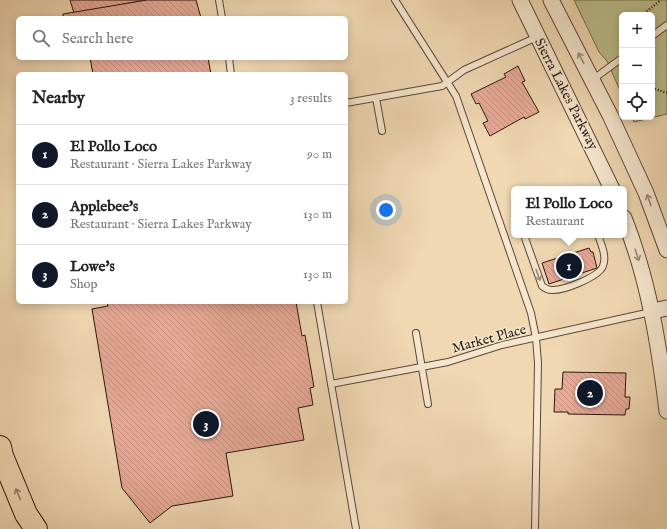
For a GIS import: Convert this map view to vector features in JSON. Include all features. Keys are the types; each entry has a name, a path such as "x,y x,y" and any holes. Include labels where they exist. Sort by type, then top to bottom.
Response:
{"highway":[{"path":"0,447 2,456 26,514 36,529"}],"street":[{"name":"Sierra Lakes Parkway","path":"520,0 611,186"},
{"name":"Sierra Lakes Parkway","path":"552,0 646,193 667,250"},
{"path":"627,227 643,273 652,311 658,342 667,411"},
{"path":"652,311 667,308"}],"lane":[{"path":"219,0 222,16"},
{"path":"395,0 449,82 459,104 527,299 536,338 538,375 535,529"},
{"path":"655,34 667,25"},
{"path":"348,103 436,88 449,82 464,70 537,37"},
{"path":"228,60 231,72"},
{"path":"592,80 619,60"},
{"path":"376,98 382,131"},
{"path":"525,238 542,286 546,289 556,290 592,278 600,272 603,267 605,257 599,238"},
{"path":"317,304 356,529"},
{"name":"Market Place","path":"331,384 448,362 502,345 652,311"},
{"path":"416,333 428,404"}],"path":[{"path":"646,12 661,0"},
{"path":"655,89 667,93"}],"green space":[{"path":"574,0 667,0 667,114 655,117 655,12 619,12 619,88 607,61 599,52"}],"building":[{"path":"70,0 147,0 74,13"},
{"path":"147,0 196,0 200,16 63,16 63,14"},
{"path":"90,60 208,60 211,72 93,72"},
{"path":"518,66 525,81 522,82 539,112 525,119 524,117 490,136 483,123 488,121 479,103 476,104 471,94 506,77 504,74"},
{"path":"589,248 591,252 593,252 597,268 549,284 542,263"},
{"path":"108,304 296,304 302,336 305,335 314,387 310,388 313,405 298,408 304,440 226,453 233,496 172,506 150,523 122,488 92,309 108,306"},
{"path":"563,372 626,373 625,397 630,397 629,409 626,409 625,415 568,414 568,412 554,412 555,389 562,389"}],"place":[{"name":"El Pollo Loco","path":"569,266"},
{"name":"Applebee's","path":"590,393"},
{"name":"Lowe's","path":"206,424"}]}
